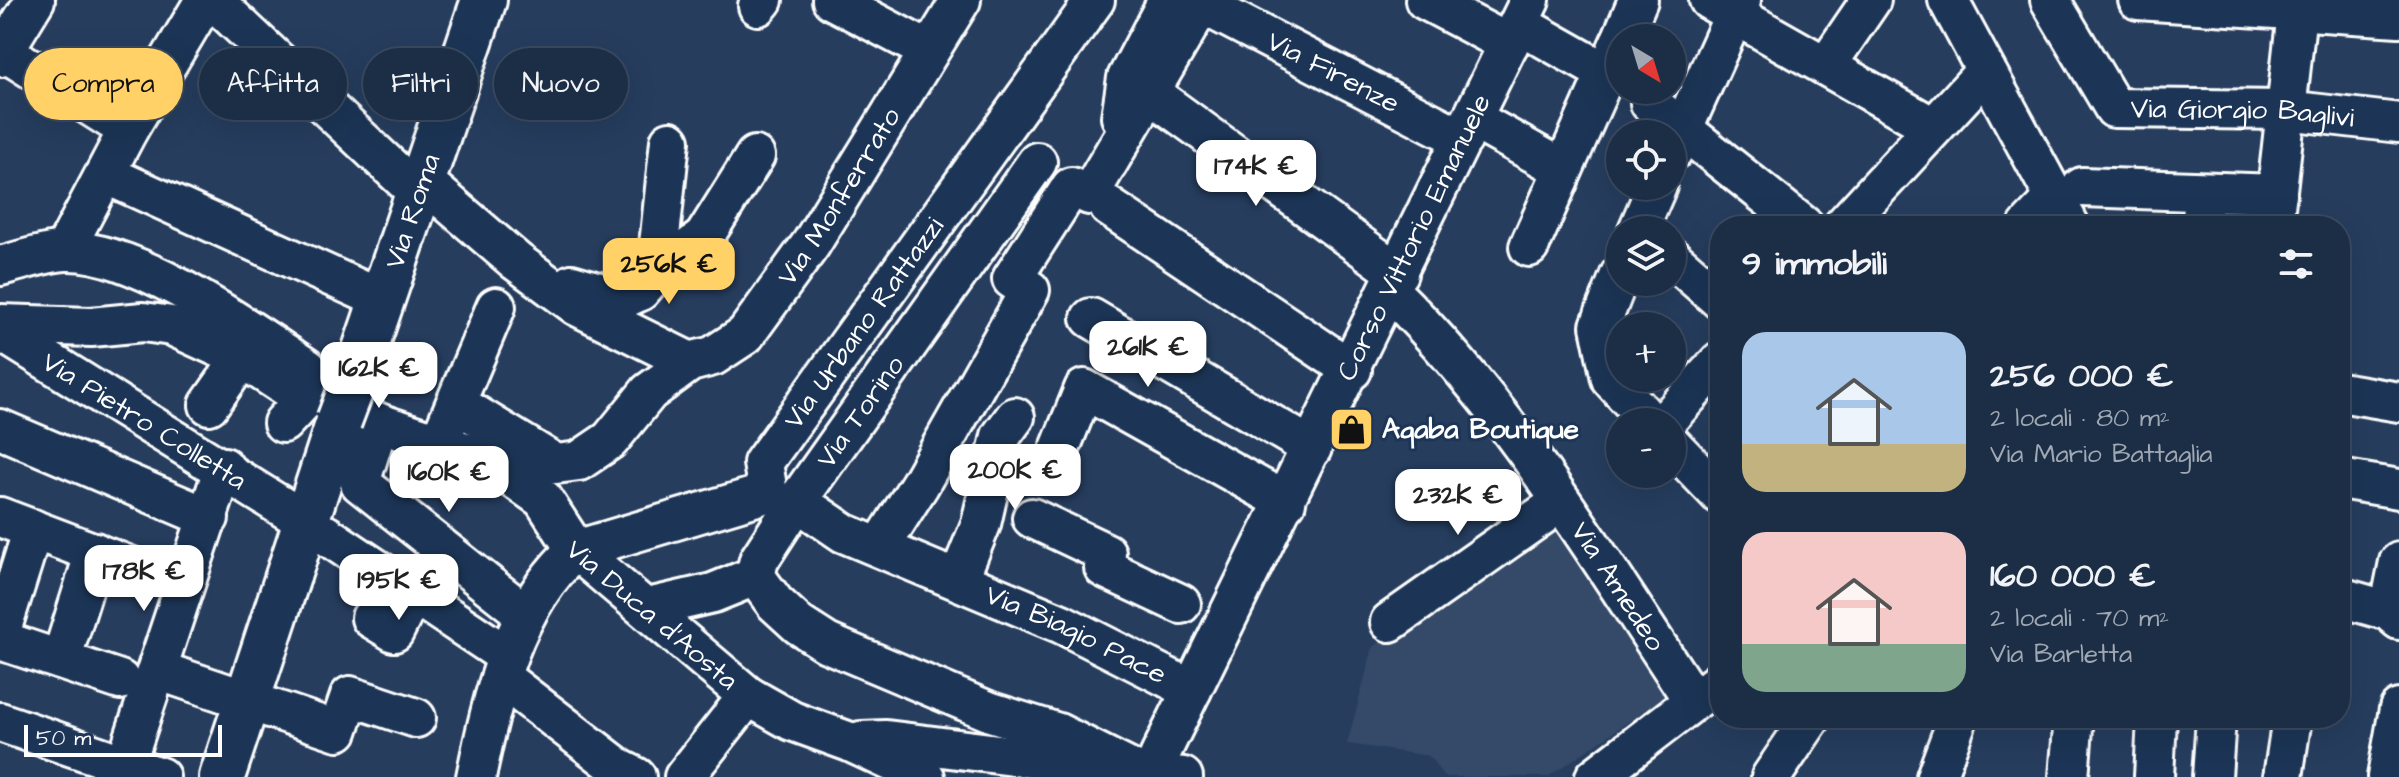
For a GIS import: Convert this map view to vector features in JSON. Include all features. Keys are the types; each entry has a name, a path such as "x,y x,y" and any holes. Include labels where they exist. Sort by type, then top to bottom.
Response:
{"main road":[{"name":"Via Roma","path":"343,412 484,0"},
{"path":"222,777 343,412"}],"street":[{"path":"35,0 1,52 128,130"},
{"path":"64,251 128,130 205,0"},
{"path":"213,0 421,187 524,267 577,306 690,362"},
{"path":"832,0 929,51"},
{"name":"Via Monferrato","path":"456,403 556,464 579,461 610,440 649,392 690,362 713,356 745,335 811,244 961,0"},
{"name":"Via Urbano Rattazzi","path":"576,550 760,495 767,487 763,463 1095,0"},
{"path":"1628,24 1638,0"},
{"path":"1826,66 1871,0"},
{"path":"1948,0 1985,72 2069,204"},
{"name":"Via Giorgio Baglivi","path":"2050,0 2114,108 2286,110 2399,123"},
{"path":"2138,0 2399,17"},
{"path":"880,547 920,484 1030,290 1012,279 1090,196 1150,93 1192,1"},
{"path":"1121,117 1127,78 1192,1"},
{"name":"Via Firenze","path":"1192,1 1468,129 1563,169"},
{"path":"1432,2 1606,48"},
{"path":"1686,120 1728,5 1933,127"},
{"path":"2047,216 2069,204 2275,210 2297,12"},
{"name":"Corso Vittorio Emanuele","path":"1163,775 1159,757 1192,690 1205,615 1286,502 1519,23"},
{"path":"1852,216 1985,72"},
{"path":"1529,247 1606,73"},
{"name":"Via Amedeo","path":"1150,93 1394,282 1478,384 1561,502 1707,690"},
{"path":"524,267 599,294 623,299 640,291 653,276 658,255 670,141"},
{"path":"1686,147 1789,216"},
{"path":"658,255 683,253 704,237 755,156"},
{"name":"Via Torino","path":"755,576 759,560 797,501 1037,162"},
{"path":"105,174 383,300"},
{"path":"1090,196 1352,370"},
{"path":"0,266 64,251 107,255 253,332 307,368 343,412 360,483 515,606"},
{"path":"1686,270 1710,291"},
{"path":"1612,296 1600,326 1611,379 1637,408"},
{"path":"439,443 496,307"},
{"path":"1091,318 1312,448"},
{"name":"Via Duca d'Aosta","path":"0,324 91,327 143,322 172,326 242,358 292,391 343,412 486,459 543,499 576,550 748,696 792,721 850,742 925,777"},
{"name":"Via Pietro Colletta","path":"0,331 224,467 289,511"},
{"path":"0,355 24,369 134,415"},
{"path":"209,405 242,358"},
{"path":"1678,408 1710,372"},
{"path":"1059,451 1084,389 1286,502"},
{"path":"2350,394 2399,402"},
{"path":"283,423 343,412"},
{"name":"Via Biagio Pace","path":"959,578 981,524 1001,436 1015,417"},
{"path":"1,433 209,518"},
{"path":"1686,460 1710,485"},
{"path":"0,722 135,773 157,670 224,467"},
{"path":"2350,481 2399,489"},
{"name":"Via Biagio Pace","path":"797,501 844,533 959,578 1062,624 1192,690"},
{"path":"1390,622 1561,502"},
{"path":"1032,518 1106,553 1104,568 1205,615"},
{"path":"120,680 0,637 16,523 143,571"},
{"path":"326,535 413,594 504,667 586,762 625,774"},
{"path":"476,777 504,667 552,570 576,550"},
{"path":"61,660 95,552"},
{"path":"2350,601 2394,616 2399,562"},
{"path":"648,608 713,593 755,576 775,603 827,643 991,712 1058,733 1163,775"},
{"path":"371,618 394,632 413,594"},
{"path":"157,670 338,731 350,696 416,718"},
{"path":"1595,777 1707,690"},
{"path":"684,777 748,696"},
{"path":"2392,766 2399,709"},
{"path":"1771,777 1804,728"},
{"path":"1936,777 1954,728"},
{"path":"2069,777 2073,728"},
{"path":"2154,777 2156,728"},
{"path":"2212,777 2215,728"},
{"path":"2283,777 2290,728"},
{"path":"850,742 886,740 1163,775"}],"shaded area":[{"path":"1555,522 1672,692 1548,777 1444,777 1429,756 1347,744 1373,647"}],"place":[{"name":"Aqaba Boutique","path":"1351,429"}]}
